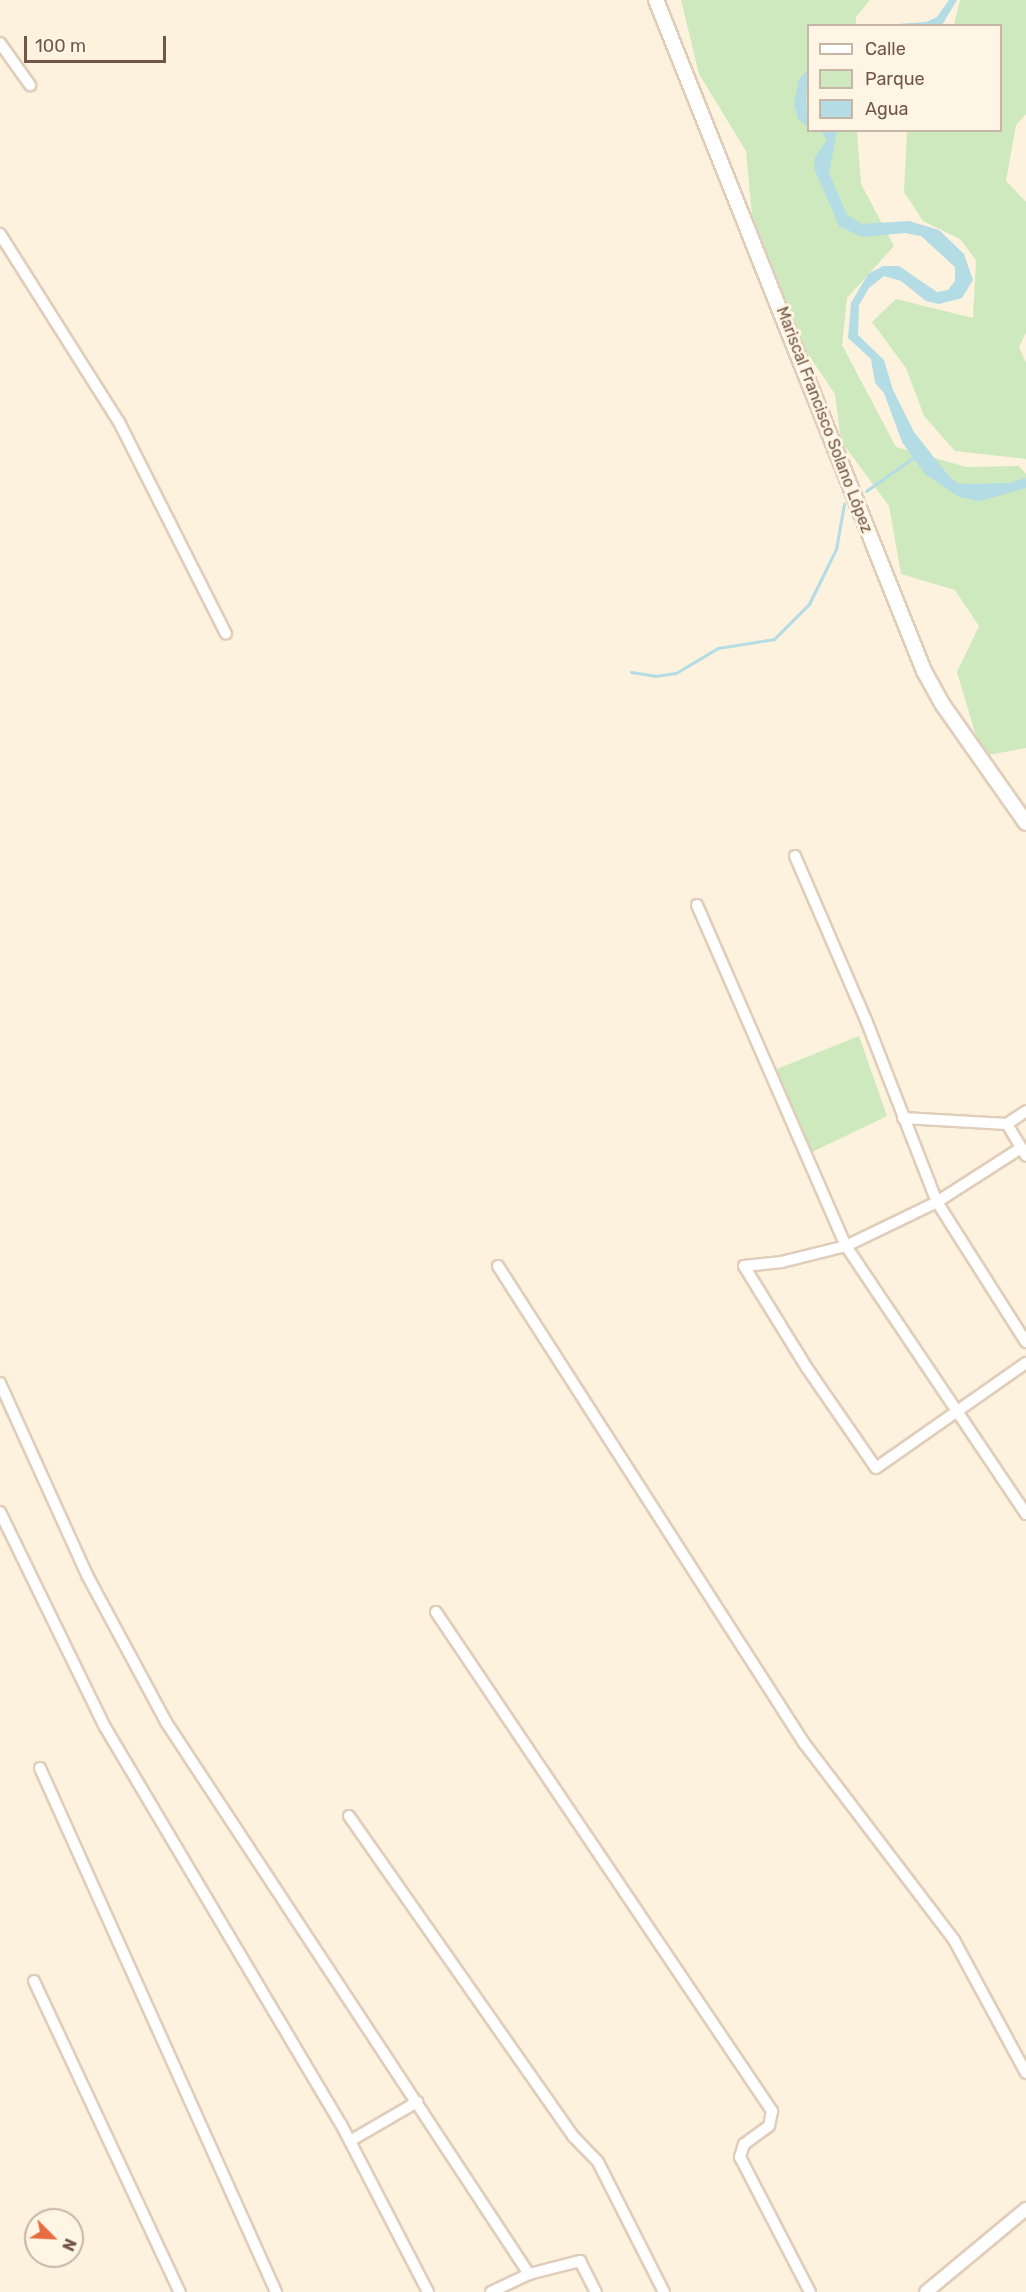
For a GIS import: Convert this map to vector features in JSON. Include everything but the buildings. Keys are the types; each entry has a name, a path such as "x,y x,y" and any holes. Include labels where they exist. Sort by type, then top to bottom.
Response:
{"main road":[{"name":"Mariscal Francisco Solano López","path":"656,0 924,671 943,705 1026,823"}],"street":[{"path":"0,43 30,85"},
{"path":"0,234 119,422 226,634"},
{"path":"795,856 937,1202 1026,1342"},
{"path":"697,905 846,1246 1026,1514"},
{"path":"903,1118 1007,1124 1026,1111"},
{"path":"1007,1124 1023,1152 937,1202 846,1246 782,1262 744,1266 807,1368 876,1468 1026,1363"},
{"path":"498,1266 804,1743 954,1940 1026,2073"},
{"path":"0,1383 87,1575 166,1722 528,2274"},
{"path":"0,1512 105,1727 350,2141 428,2292"},
{"path":"436,1612 772,2110 769,2126 744,2144 740,2157 810,2292"},
{"path":"40,1768 276,2292"},
{"path":"349,1816 573,2136 598,2162 664,2292"},
{"path":"34,1981 180,2292"},
{"path":"350,2141 417,2102"},
{"path":"926,2292 1026,2209"},
{"path":"491,2292 528,2274 580,2261 596,2292"}],"green space":[{"path":"681,0 870,0 856,17 856,24 807,24 807,132 857,132 861,184 894,246 847,298 842,345 896,447 966,467 1019,466 1026,474 1026,748 982,756 957,672 979,626 955,590 901,574 889,506 841,441 835,394 776,307 754,236 746,151 699,74"},
{"path":"960,0 1026,0 1026,114 1016,125 1006,181 1026,202 1026,332 1019,347 1026,363 1026,459 955,451 924,416 906,368 872,322 896,299 973,318 976,260 960,239 923,221 904,192 907,132 1002,132 1002,24 954,24"},
{"path":"859,1036 887,1116 806,1155 777,1069"}],"water":[{"path":"949,0 957,0 943,24 897,24 926,22 937,17"},
{"path":"807,71 807,126 798,119 794,104 799,79"},
{"path":"822,132 837,132 829,173 847,215 862,224 909,221 939,230 964,254 973,280 962,298 939,304 926,301 901,281 884,276 869,288 859,305 858,335 884,360 893,390 914,432 948,475 957,483 970,484 1009,483 1026,478 1026,488 980,501 959,497 925,474 902,442 884,393 875,383 871,359 848,338 851,303 868,274 883,266 899,266 937,292 948,290 955,281 955,267 921,236 905,233 862,237 839,226 814,168 815,157 827,140"}],"waterway":[{"path":"866,491 914,457"},
{"path":"631,672 655,676 676,673 718,648 774,639 809,604 836,549 844,504"}]}
